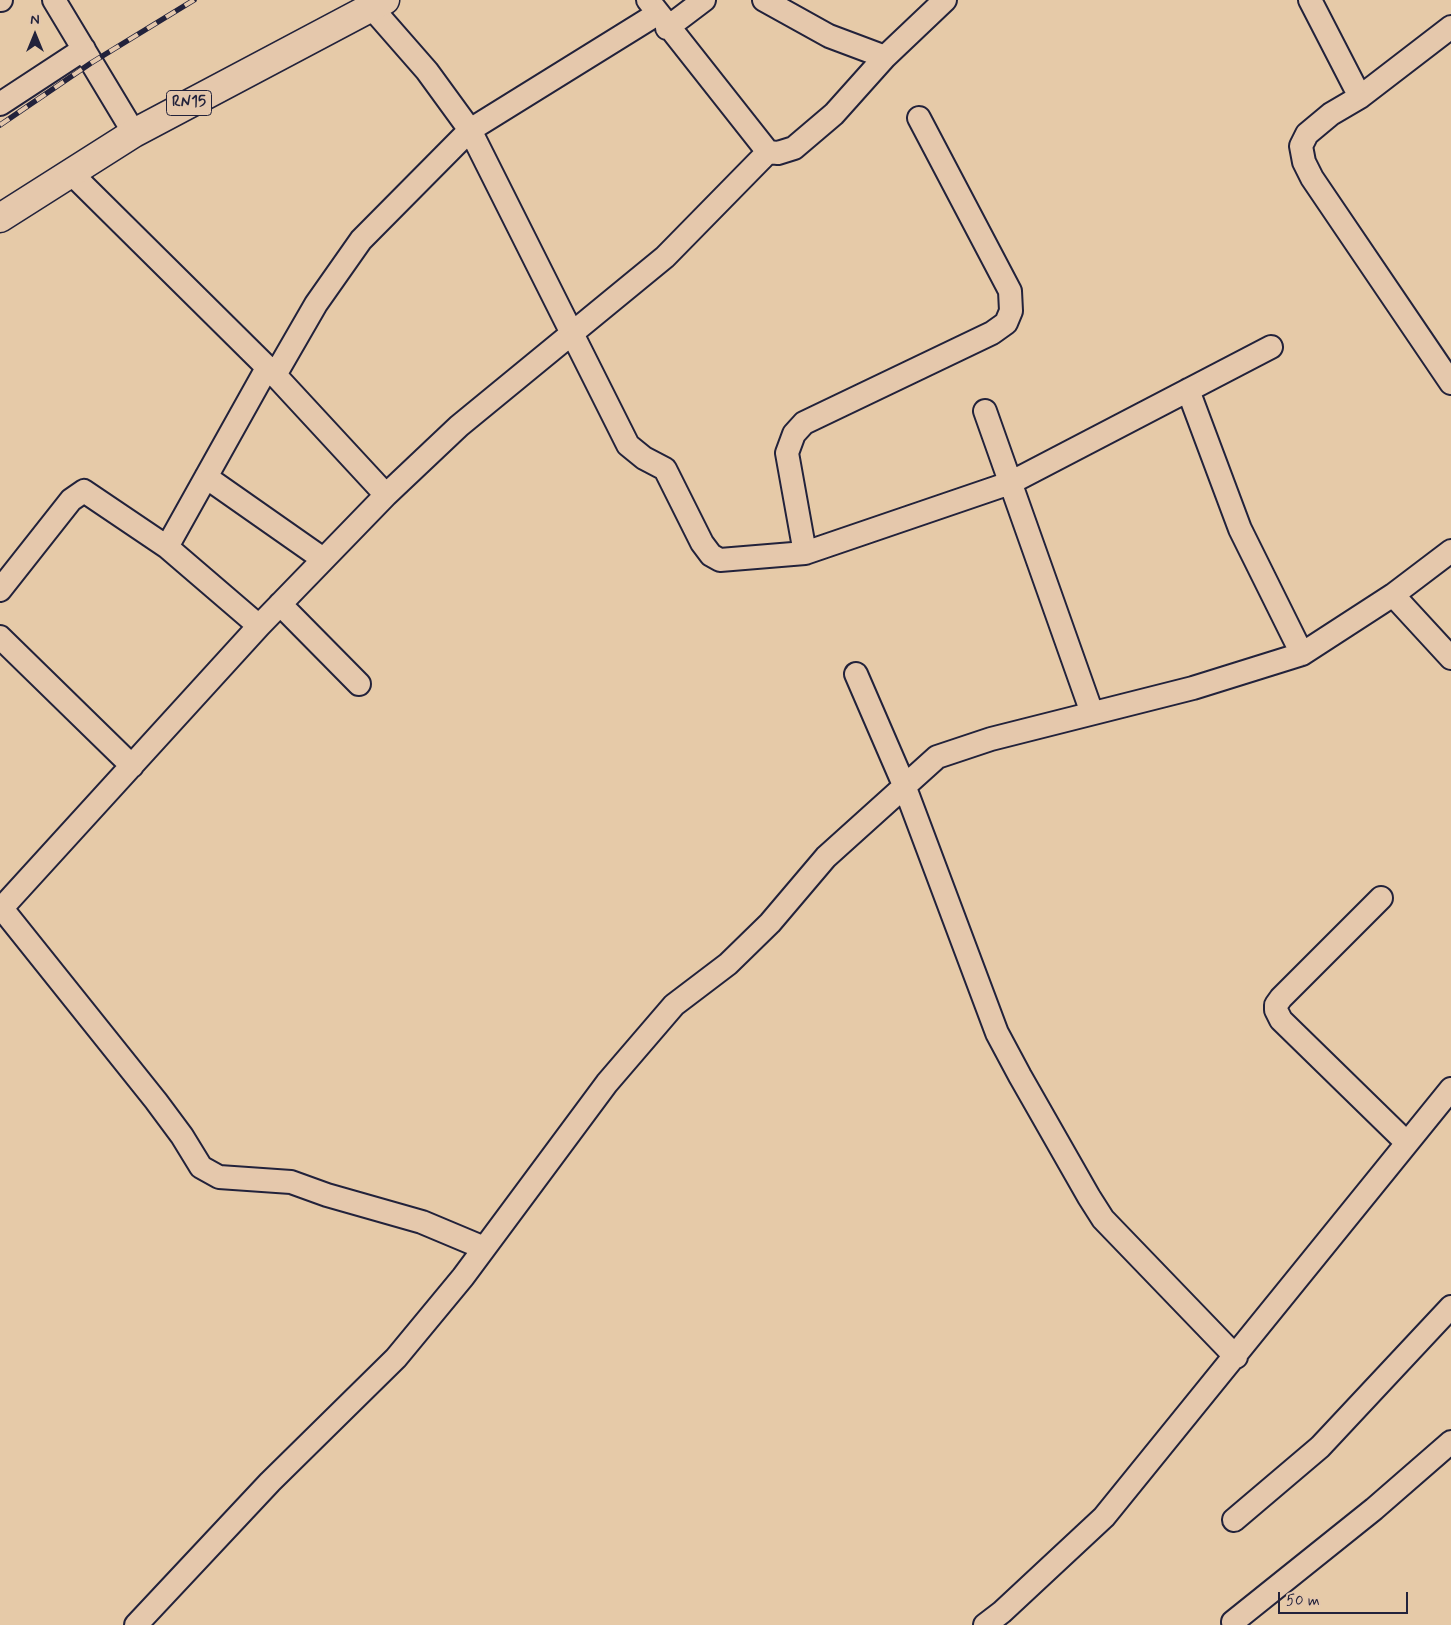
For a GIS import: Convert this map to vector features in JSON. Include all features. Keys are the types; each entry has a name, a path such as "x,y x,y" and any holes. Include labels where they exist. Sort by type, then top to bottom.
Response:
{"main road":[{"name":"RN15","path":"0,218 72,174 134,132 378,4"}],"street":[{"path":"54,0 134,132"},
{"path":"167,547 206,477 271,371 360,240 470,130 657,14 704,0"},
{"path":"764,0 829,36 885,56"},
{"path":"657,14 768,152 778,153 794,148 834,114 885,56 944,0"},
{"path":"1310,0 1360,97"},
{"path":"378,4 470,130 628,444 644,458 665,468 702,543 712,555 720,560 805,554 1010,483 1271,348"},
{"path":"1451,28 1360,97 1331,114 1307,134 1301,146 1304,162 1451,383"},
{"path":"0,104 84,49"},
{"path":"805,554 787,453 794,434 804,424 992,333 1006,323 1011,311 1010,291 919,118"},
{"path":"484,1248 422,1222 326,1195 291,1182 220,1177 201,1167 182,1136 156,1101 1,908 259,626 386,495 460,426 665,257 768,152"},
{"path":"72,174 271,371 386,495"},
{"path":"1188,390 1240,529 1302,654"},
{"path":"985,411 1092,713"},
{"path":"206,477 323,559"},
{"path":"0,590 71,500 84,491 167,547 259,626"},
{"path":"136,1625 270,1482 396,1358 484,1248 607,1083 674,1005 728,964 770,923 826,857 937,757 991,739 1192,688 1302,654 1393,595 1451,551"},
{"path":"1393,595 1451,658"},
{"path":"280,604 359,684"},
{"path":"0,637 132,766"},
{"path":"856,674 904,785 997,1032 1088,1198 1103,1219 1236,1357"},
{"path":"1381,898 1282,998 1276,1005 1276,1010 1281,1020 1407,1144"},
{"path":"985,1625 1002,1612 1104,1517 1236,1357 1451,1089"},
{"path":"1234,1520 1320,1447 1451,1307"},
{"path":"1234,1622 1374,1509 1451,1442"}],"railway":[{"path":"0,125 91,63 194,0"}]}
